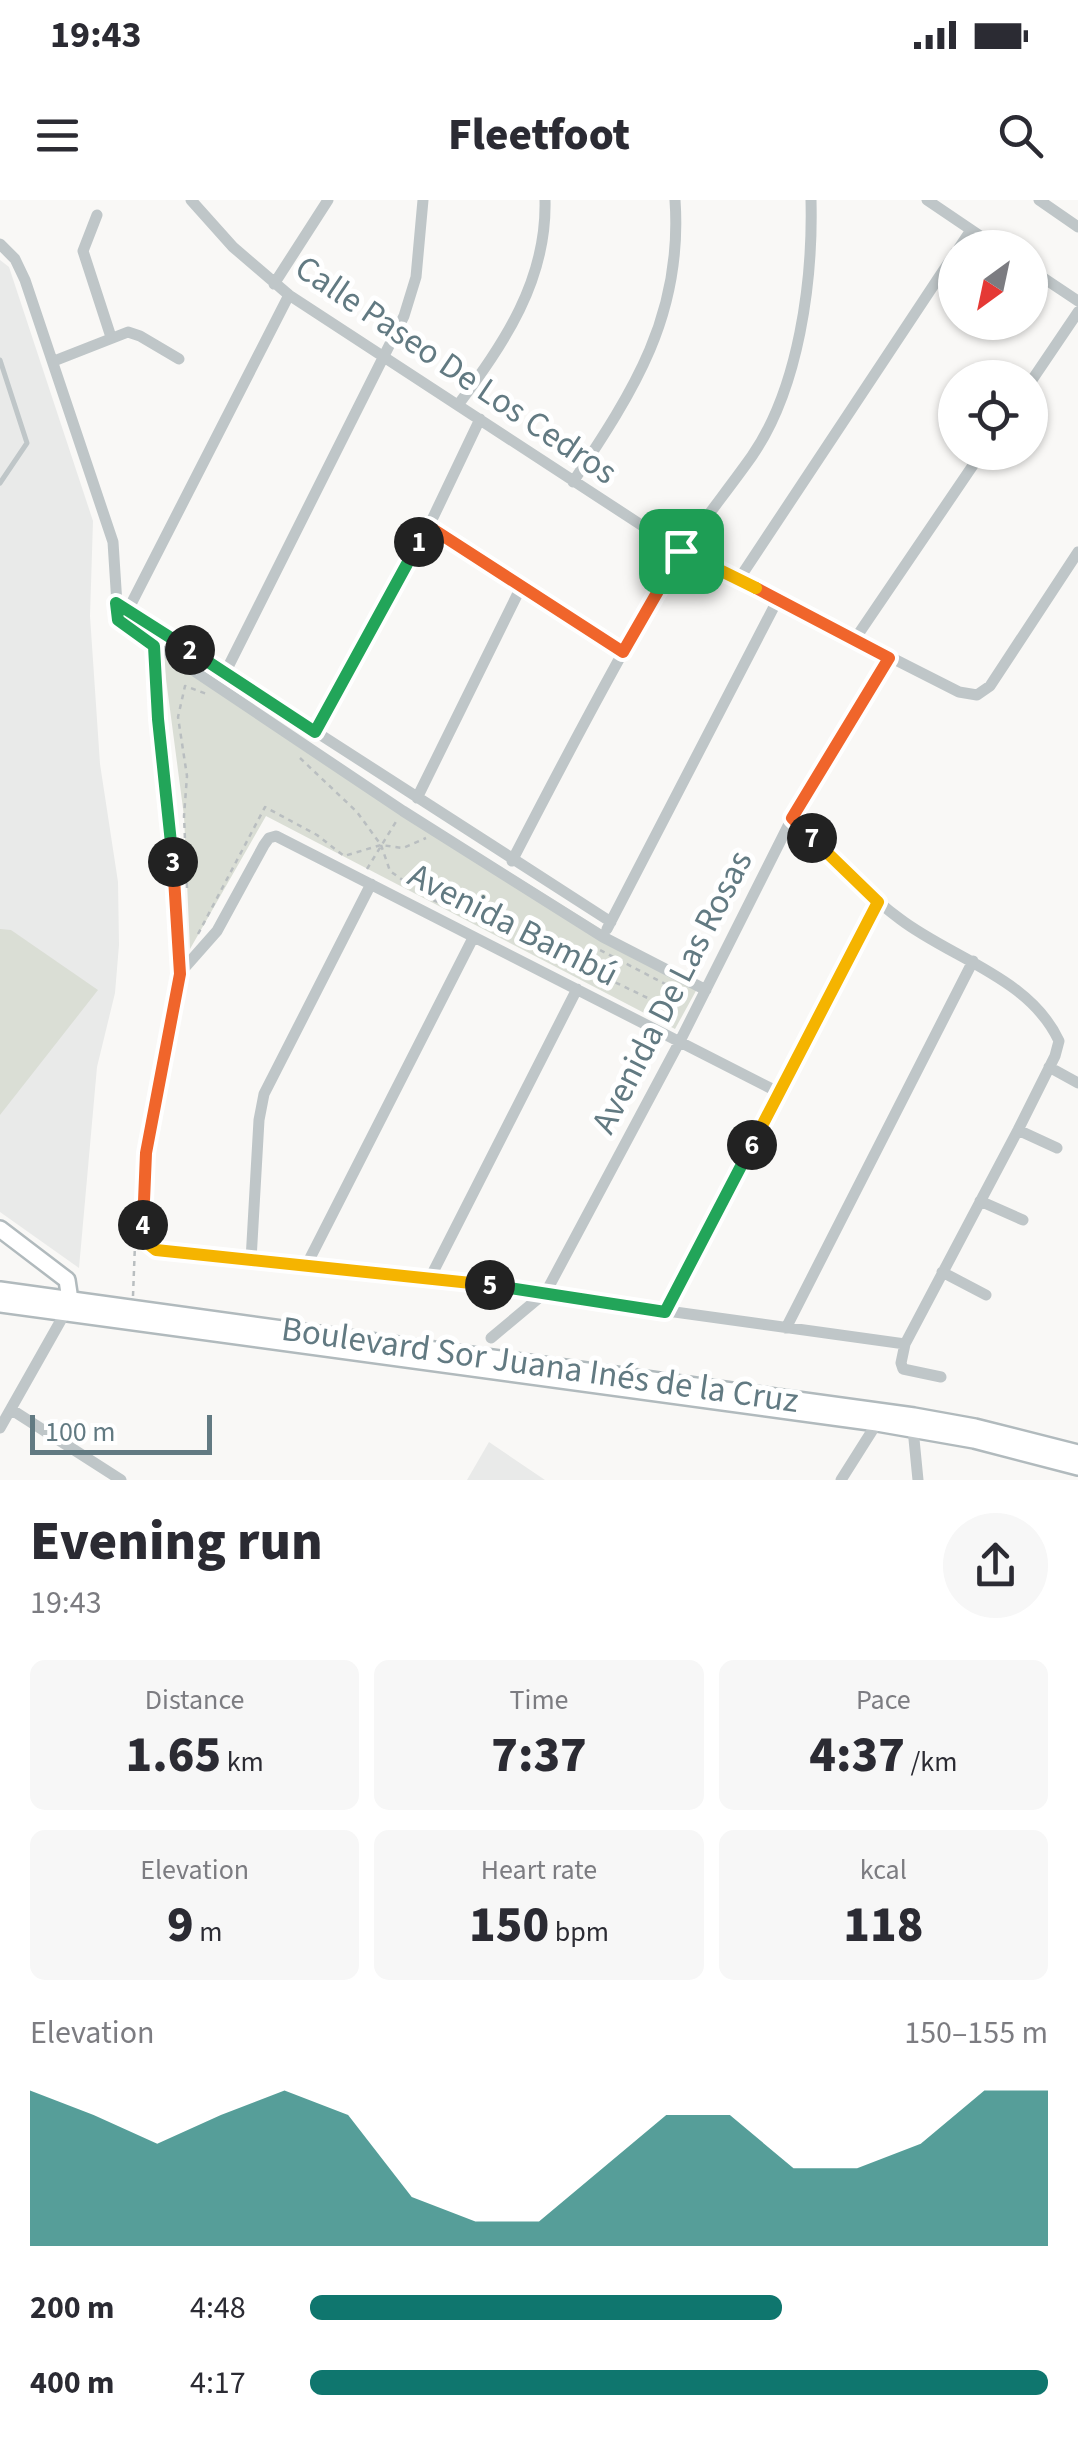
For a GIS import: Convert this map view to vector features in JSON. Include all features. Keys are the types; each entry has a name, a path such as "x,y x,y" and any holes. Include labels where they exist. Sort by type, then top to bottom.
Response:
{"main road":[{"path":"0,1229 62,1274 70,1286 68,1306"},
{"name":"Boulevard Sor Juana Inés de la Cruz","path":"0,1290 68,1306 489,1364 929,1418 1078,1453"},
{"name":"Boulevard Sor Juana Inés de la Cruz","path":"0,1304 132,1308 913,1429 1078,1467"}],"street":[{"name":"Calle Paseo De Los Cedros","path":"192,200 233,247 274,284 574,482 681,551 937,683 977,695 990,686 1078,552"},
{"path":"274,284 328,200"},
{"path":"225,673 384,358 413,291 423,200"},
{"path":"458,405 524,308 542,246 545,200"},
{"path":"574,482 653,347 667,308 676,254 675,200"},
{"path":"512,861 681,551 754,454 780,402 800,331 812,200"},
{"path":"927,200 971,230"},
{"path":"1039,200 1078,227"},
{"path":"97,215 83,251 111,337"},
{"path":"0,244 20,268 54,361 113,542 120,610 154,646 600,943 706,990"},
{"path":"739,579 938,279"},
{"path":"1048,281 1078,301"},
{"path":"120,610 289,295"},
{"path":"1046,360 1078,312"},
{"path":"54,361 111,337 134,333 178,359"},
{"path":"315,732 428,526 480,420"},
{"path":"855,639 970,470"},
{"path":"428,526 623,652"},
{"path":"418,798 522,588"},
{"path":"600,943 778,599"},
{"path":"120,610 154,625 611,922"},
{"path":"154,625 180,974 146,1153 142,1218 146,1242 156,1250 546,1292 905,1344"},
{"name":"Avenida De Las Rosas","path":"491,1338 546,1292 680,1041 792,818 889,658"},
{"path":"792,818 878,902 922,934 974,960 1024,999 1051,1026 1059,1041 1018,1130 905,1344 901,1367 941,1377"},
{"name":"Avenida Bambú","path":"180,974 217,932 264,845 274,836 780,1093"},
{"path":"251,1260 264,1094 366,881"},
{"path":"665,1312 878,902"},
{"path":"306,1266 473,938"},
{"path":"786,1328 974,960"},
{"path":"430,1278 577,989"},
{"path":"1049,1067 1078,1082"},
{"path":"1018,1130 1057,1148"},
{"path":"980,1201 1023,1220"},
{"path":"942,1272 986,1295"},
{"path":"0,1428 68,1306"},
{"path":"12,1410 122,1480"},
{"path":"842,1480 878,1424"},
{"path":"913,1429 918,1480"},
{"path":"905,1480 915,1465"}],"lane":[{"path":"0,360 27,442 0,483"}],"path":[{"path":"188,892 184,816 187,776 178,716 185,686 222,700"},
{"path":"293,752 319,772 357,812 381,845 390,872 428,898 511,932 658,1003 669,986 600,943"},
{"path":"199,933 265,807 317,835 344,856 381,845 403,848 430,836"},
{"path":"366,881 381,845 403,811"},
{"path":"132,1308 135,1240 142,1218"}],"shaded area":[{"path":"0,260 9,267 93,521 90,616 100,764 118,882 119,945 115,993 97,1067 79,1268 0,1212"},
{"path":"163,656 697,989 675,1029 266,816 190,949 184,816"},
{"path":"0,929 11,930 98,990 0,1115"},
{"path":"489,1442 545,1480 467,1480"}],"route":[{"path":"428,526 623,652 681,551 889,658 792,818 878,902 665,1312 546,1292 173,1253 150,1247 142,1218 146,1153 180,974 178,907 154,646 118,620 116,603 315,732 428,526"}]}
